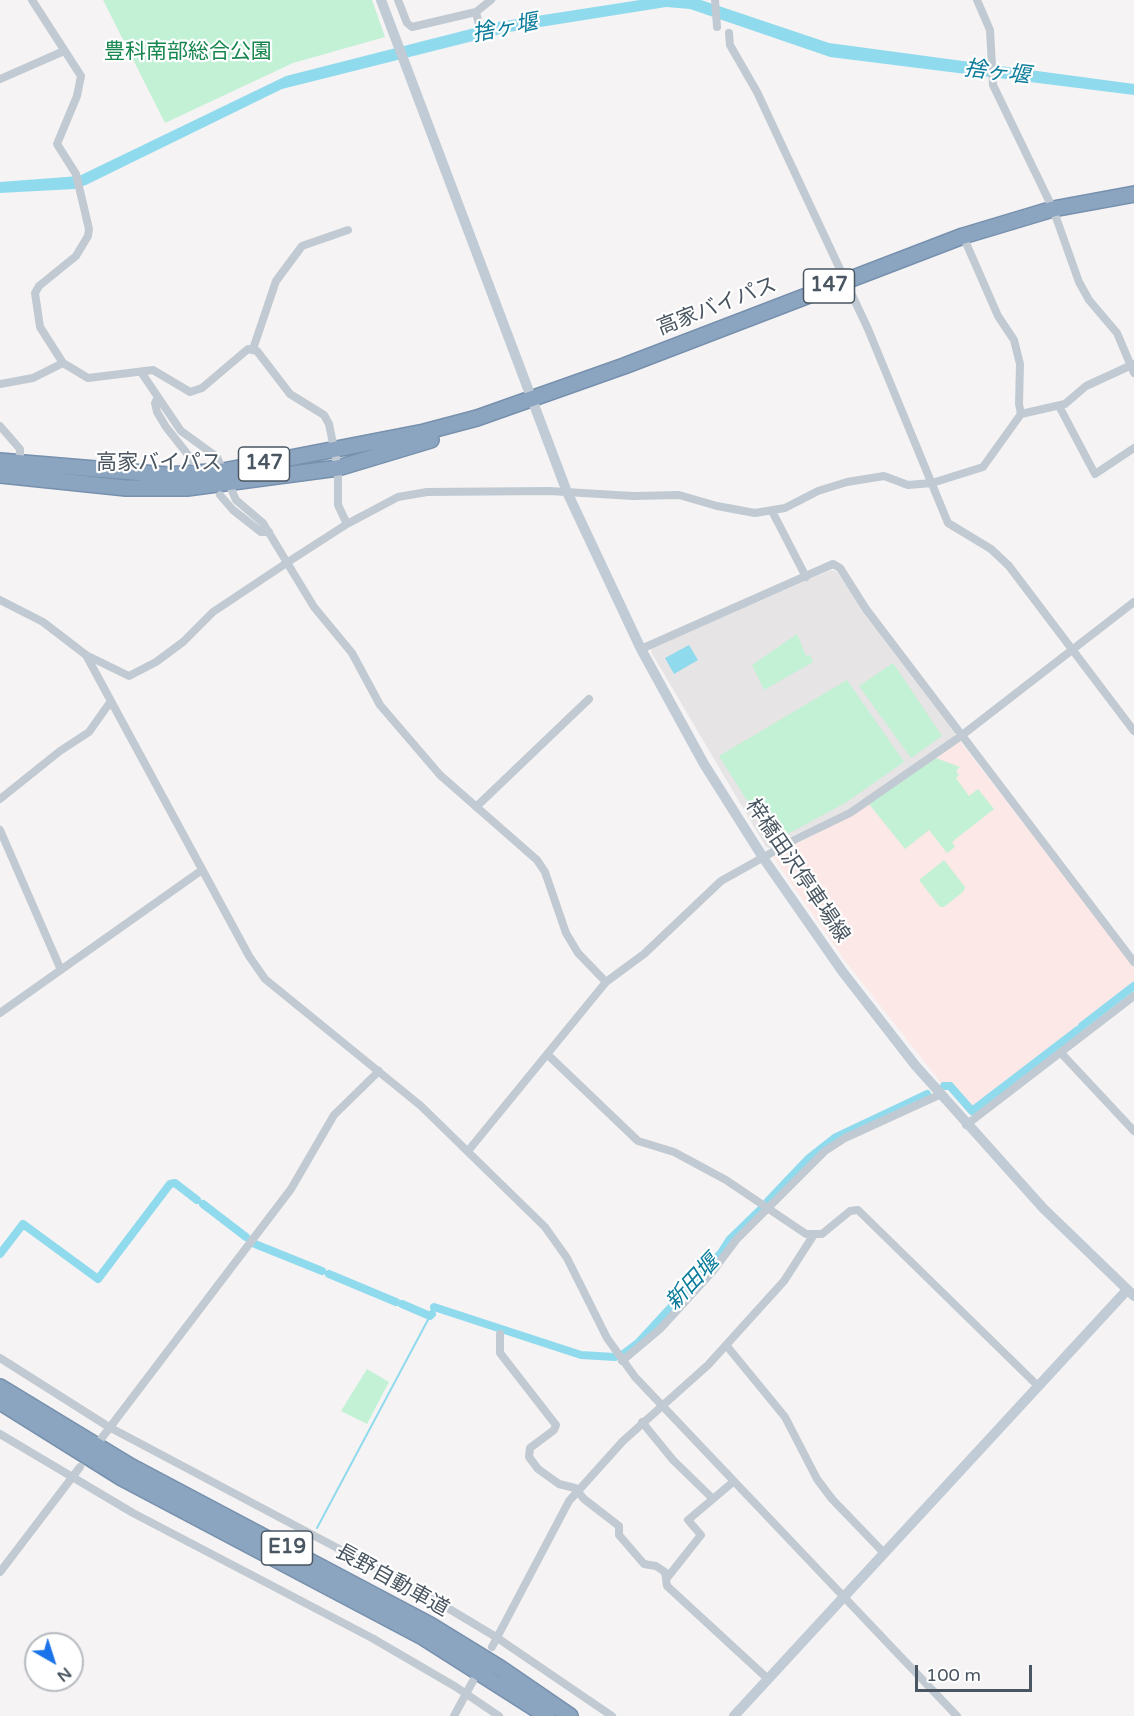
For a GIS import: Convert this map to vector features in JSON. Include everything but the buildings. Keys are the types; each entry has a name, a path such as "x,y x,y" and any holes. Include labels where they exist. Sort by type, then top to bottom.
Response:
{"highway":[{"name":"高家バイパス","path":"0,461 168,475 224,484 336,452 445,427 624,366 845,279 963,236 1053,209 1134,194"},
{"name":"高家バイパス","path":"0,475 126,488 187,488 338,468 456,432 526,400"},
{"name":"長野自動車道","path":"0,1387 130,1467 430,1625 500,1668 570,1716"},
{"name":"長野自動車道","path":"0,1402 122,1478 422,1636 547,1716"}],"main road":[{"name":"梓橋田沢停車場線","path":"381,0 526,400 641,649 704,764 764,859 842,971 939,1095 1043,1208 1130,1293"},
{"path":"734,1716 1038,1386 1130,1293"}],"street":[{"path":"32,0 81,76 77,96 57,144 76,176 89,229 88,236 76,256 39,286 34,300 39,327 63,363 88,378 153,370 185,390 196,392 248,349 253,349"},
{"path":"398,0 407,23 412,27 476,12 491,0"},
{"path":"0,600 43,622 86,655 123,674 136,674 183,642 213,612 288,562 388,501 411,494 567,492 633,496 679,495 738,511 755,513 772,511 847,482 884,476 908,486 932,483 983,467 1022,414 1059,406 1086,386 1133,368 1117,333 1089,300 1079,282 1053,209 992,80 990,30 977,0"},
{"path":"715,2 717,24"},
{"path":"476,12 479,25"},
{"path":"729,33 730,45 757,92 885,368 948,523 1001,558 1134,732"},
{"path":"0,79 64,51"},
{"path":"253,349 276,281 302,246 348,230"},
{"path":"963,236 998,316 1014,340 1020,364 1019,404 1022,414"},
{"path":"253,349 290,394 324,415 329,423 338,468 338,506 347,524"},
{"path":"0,384 33,378 63,363"},
{"path":"141,372 186,437 217,457 232,510 261,532 269,532"},
{"path":"158,399 155,403 161,420 193,461"},
{"path":"1059,406 1095,474 1134,448"},
{"path":"0,426 20,449 20,463"},
{"path":"224,484 236,500 269,532 314,607 352,653 380,705 403,729 440,775 541,866 566,933 578,953 606,982"},
{"path":"772,511 806,577"},
{"path":"641,649 834,564 840,568 866,609 1134,962"},
{"path":"468,1151 606,982 644,954 722,881 796,839 850,813 961,736 1134,602"},
{"path":"86,655 249,956 265,979 379,1071 468,1151 557,1243 622,1361 733,1482 957,1716"},
{"path":"476,807 590,699"},
{"path":"0,799 60,751 89,732 111,701"},
{"path":"0,830 61,970"},
{"path":"0,1013 202,870"},
{"path":"966,1125 1134,996"},
{"path":"1061,1053 1134,1131"},
{"path":"547,1054 638,1141 674,1152 726,1180 793,1227 813,1236"},
{"path":"101,1439 291,1189 334,1115 379,1071"},
{"path":"622,1361 660,1329 712,1272 736,1240 770,1209 817,1158 834,1145 939,1095"},
{"path":"492,1647 568,1501 642,1422 690,1383 726,1345 784,1281 813,1236 829,1231 850,1211 858,1210 1038,1386"},
{"path":"500,1334 500,1353 556,1425 554,1430 531,1448 529,1457 538,1469 559,1484 575,1488 619,1526 619,1534 644,1564 656,1566 665,1572 667,1586 768,1679"},
{"path":"726,1345 785,1417 817,1479 832,1499 884,1553"},
{"path":"0,1358 109,1427 370,1564 496,1637 612,1716"},
{"path":"642,1422 674,1460 712,1498"},
{"path":"0,1434 71,1478 372,1638 466,1693 499,1716"},
{"path":"0,1572 80,1467"},
{"path":"667,1578 701,1535 688,1520 733,1482"},
{"path":"454,1716 473,1681"}],"shaded area":[{"path":"831,570 836,571 955,732 955,736 847,811 785,839 772,849 766,847 651,652 652,648"},
{"path":"959,740 1134,967 1134,983 971,1107 949,1083 942,1084 846,962 773,857 825,828"}],"green space":[{"name":"豊科南部総合公園","path":"103,0 372,0 385,37 293,63 165,123"},
{"path":"797,634 806,656 810,655 813,662 764,690 752,665"},
{"path":"893,663 942,736 911,758 859,686"},
{"path":"847,680 904,762 845,803 773,842 719,756"},
{"path":"936,758 960,767 956,771 959,775 956,778 969,796 978,789 994,809 952,842 955,847 947,853 929,830 905,849 869,804"},
{"path":"944,860 965,887 964,891 944,907 940,907 919,880"},
{"path":"367,1369 389,1382 367,1424 341,1411"}],"water":[{"name":"捨ヶ堰","path":"640,0 701,0 829,43 1134,84 1134,95 830,57 690,9 666,7 509,32 282,89 86,185 74,189 0,193 0,182 79,176 286,76 498,22"},
{"path":"689,645 698,660 674,674 665,658"}],"waterway":[{"name":"新田堰","path":"1082,1026 1134,986"},
{"name":"新田堰","path":"944,1086 950,1086 972,1111 1078,1030"},
{"name":"新田堰","path":"768,1201 808,1159 836,1137 927,1094"},
{"path":"0,1254 23,1224 98,1279 170,1184 175,1183 197,1200"},
{"path":"203,1204 246,1237"},
{"name":"新田堰","path":"622,1355 638,1343 721,1253 730,1239 762,1208"},
{"path":"255,1244 322,1271"},
{"path":"329,1274 396,1302"},
{"path":"402,1304 430,1316 432,1314"},
{"name":"新田堰","path":"434,1307 581,1355 615,1357"},
{"path":"317,1528 430,1316"}]}
